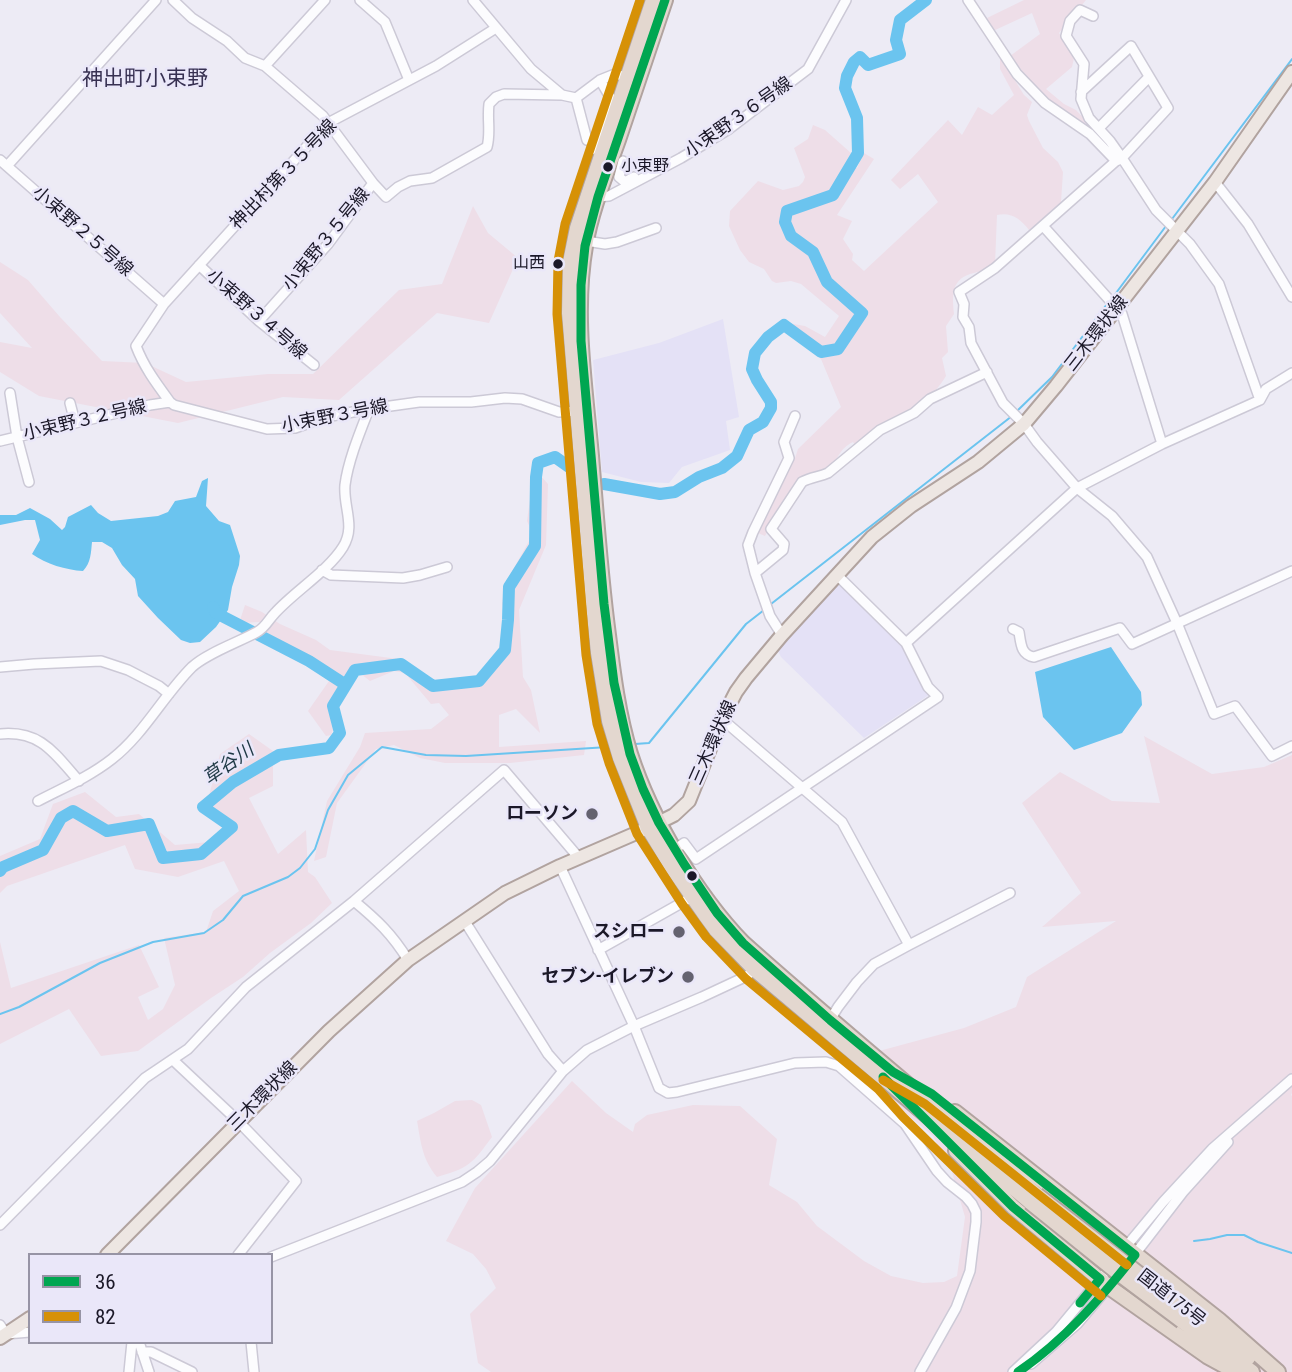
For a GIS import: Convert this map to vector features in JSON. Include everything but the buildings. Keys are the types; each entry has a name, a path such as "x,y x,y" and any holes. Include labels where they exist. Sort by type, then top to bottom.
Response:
{"highway":[{"name":"国道175号","path":"582,411 580,321 586,241 653,0"},
{"name":"国道175号","path":"665,0 632,79 573,243 569,313 614,683 630,754 654,826 692,897 716,930 1122,1276 1269,1372"},
{"name":"国道175号","path":"654,826 675,849 717,913 759,965 830,1020 890,1076"},
{"path":"890,1076 932,1094 1219,1320 1278,1372"},
{"path":"890,1076 912,1108 1013,1207 1105,1283 1197,1349 1236,1372"},
{"name":"国道175号","path":"1185,1317 1252,1372"}],"main road":[{"name":"三木環状線","path":"109,1253 329,1031 408,960 505,893 654,826 674,815 689,801 722,719 741,685 782,635 881,529 978,461 1024,424 1215,183 1292,72"},
{"path":"2,1332 28,1319"}],"street":[{"path":"3,163 156,0"},
{"name":"小束野３５号線","path":"173,0 245,58 265,66 323,116 373,183 328,244 259,321"},
{"path":"265,66 325,0"},
{"path":"360,0 384,22 409,79"},
{"path":"473,0 531,69 562,95"},
{"name":"小束野３６号線","path":"598,197 609,196 729,129 808,69 846,0"},
{"path":"968,0 1017,74 1045,103 1090,134 1119,159"},
{"path":"1093,16 1080,10 1070,21 1066,36 1084,64 1081,99 1089,118 1156,210 1190,244 1219,284 1260,400"},
{"name":"神出村第３５号線","path":"164,304 328,123 436,66 496,28"},
{"path":"1081,92 1131,46 1168,108 1119,159 1044,227 995,268 960,292 964,304 963,317 969,327 971,343 1003,403 1077,488 1112,516 1147,558 1214,714 1235,706 1272,756 1292,746"},
{"path":"373,183 386,197 410,181 432,178 487,147 490,136 487,120 489,104 496,97 504,94 576,97 600,80 615,74 632,79"},
{"path":"1098,128 1149,77"},
{"path":"592,150 610,102 600,80"},
{"path":"576,97 587,140"},
{"path":"623,161 619,177 625,182 639,174 645,177"},
{"name":"小束野２５号線","path":"3,163 164,304"},
{"path":"1215,183 1248,224 1292,297"},
{"path":"1044,227 1122,314 1162,444"},
{"path":"586,241 605,244 617,242 656,228"},
{"name":"小束野３４号線","path":"199,265 259,321 313,365"},
{"path":"164,304 136,346 143,363 170,402"},
{"path":"755,573 783,550 784,544 771,529 802,482 828,473 880,430 914,413 930,399 987,372"},
{"path":"906,643 1077,488 1162,444 1260,400 1266,388 1292,373"},
{"path":"10,393 29,482"},
{"name":"小束野３号線","path":"170,402 267,429 295,428 326,417 409,403 471,402 505,398 522,399 559,412 582,411"},
{"name":"小束野３２号線","path":"0,441 170,402"},
{"path":"69,403 75,422"},
{"path":"37,800 79,781 113,759 194,665 266,626 272,615 343,548 350,533 345,488 369,409"},
{"path":"782,635 770,616 748,545 789,458 785,442 795,416"},
{"path":"322,570 331,575 403,578 447,567"},
{"path":"1013,629 1019,632 1023,651 1034,657 1120,628 1132,644 1292,570"},
{"path":"675,849 684,843 696,859 938,697 928,687 906,643 837,575"},
{"path":"0,667 101,661 128,670 169,694"},
{"path":"722,719 842,822 909,945"},
{"path":"0,734 11,733 34,738 51,750 79,781"},
{"path":"0,1225 145,1078 188,1049 246,987 354,901 505,770 579,858"},
{"path":"560,866 634,1026 659,1088 668,1093 795,1063 826,1062 839,1066 905,1124 937,1171 972,1203 976,1222 970,1271 956,1308 920,1372"},
{"path":"830,1020 857,982 874,964 1010,893"},
{"path":"598,950 692,897"},
{"path":"354,901 382,925 408,960"},
{"path":"464,920 548,1054 563,1071"},
{"path":"273,1256 462,1182 490,1161 563,1071 587,1050 747,976 759,965"},
{"path":"173,1060 296,1181 240,1253"},
{"path":"1015,1372 1105,1283 1130,1251 1255,1112 1292,1079"},
{"path":"2,1332 28,1332"},
{"path":"129,1372 132,1344"},
{"path":"251,1344 254,1372"},
{"path":"141,1347 149,1372"},
{"path":"141,1347 192,1372"}],"shaded area":[{"path":"1024,0 1086,0 1059,33 1074,58 1072,67 1046,89 1076,110 1104,140 1102,143 1043,97 1010,56 1040,34 1032,13 993,31 987,18"},
{"path":"1000,56 1024,95 1032,102 1027,115 1029,121 1043,148 1058,162 1063,172 1061,202 1056,211 1029,230 1015,217 997,215 995,264 966,275 955,288 954,314 946,326 948,352 942,358 946,376 937,388 917,408 855,445 853,442 848,445 831,465 805,477 765,536 758,533 798,449 841,407 821,359 777,326 782,322 805,326 825,337 839,316 801,284 791,281 776,283 764,269 749,262 729,226 730,211 758,181 783,190 799,186 805,177 794,148 808,139 813,125 825,130 851,153 846,162 857,168 864,153 874,159 837,215 852,221 843,239 853,254 852,260 864,271 938,202 918,174 900,189 891,180 948,120 962,135 978,107 992,115 1014,95 1000,69"},
{"path":"473,206 488,233 518,258 489,323 437,313 339,400 283,397 178,423 39,396 0,372 0,342 32,348 0,313 0,262 28,280 102,361 145,363 186,382 268,374 313,374 399,290 442,284"},
{"path":"723,319 739,417 726,421 730,450 682,467 669,483 641,482 602,472 593,360 659,343"},
{"path":"540,475 548,484 546,545 519,610 523,677 531,690 540,733 516,709 499,715 499,747 586,741 584,755 510,763 445,763 420,758 394,745 376,749 337,803 326,857 314,861 327,801 360,747 365,733 431,729 449,715 439,703 431,704 405,673 394,671 370,681 356,670 340,695 332,701 330,715 333,730 331,735 326,736 308,711 329,681 267,636 260,622 239,623 245,605 316,640 330,650 406,660 427,685 446,688 473,686 509,646 512,627 502,604 506,582 533,534 527,521 533,478"},
{"path":"838,581 900,638 932,693 864,738 781,657 777,649"},
{"path":"249,734 273,751 273,786 249,798 278,854 306,830 308,872 315,877 332,903 243,977 138,1051 101,1056 69,1009 0,1044 0,942 11,988 139,945 159,987 138,997 148,1020 163,1009 175,985 164,938 206,932 213,911 239,891 224,861 178,877 135,869 125,845 7,886 0,893 0,856 40,839 53,804 85,792 116,817 139,814 175,845 210,842 234,822 206,807 220,754"},
{"path":"1144,736 1212,774 1264,767 1292,755 1292,1372 491,1372 478,1363 470,1314 496,1288 486,1269 473,1254 446,1241 475,1188 572,1081 606,1113 633,1132 635,1124 647,1115 693,1105 740,1106 777,1139 769,1185 797,1202 817,1226 864,1261 891,1276 923,1283 944,1282 957,1276 965,1217 952,1172 933,1136 884,1095 862,1071 857,1057 964,1028 1016,1007 1027,977 1116,921 1042,927 1081,893 1022,803 1060,772 1112,801 1160,803"},
{"path":"472,1100 481,1105 492,1137 469,1164 437,1177 425,1157 417,1121 455,1101"}],"water":[{"path":"208,478 206,506 219,521 230,525 240,556 228,610 216,627 200,642 181,640 158,618 138,596 135,579 112,548 102,542 92,542 89,561 83,571 70,569 50,564 32,554 40,540 35,520 0,525 0,515 16,515 30,508 50,519 62,530 68,517 91,505 111,521 158,516 168,512 175,501 196,497 202,481"},
{"path":"1111,647 1141,692 1142,705 1122,733 1074,750 1043,717 1035,672"}],"waterway":[{"name":"草谷川","path":"604,484 660,494 675,492 699,477 722,468 737,456 749,430 763,422 771,408 771,402 752,369 755,353 768,337 784,325 821,352 838,349 862,313 827,282 813,252 791,236 785,222 787,211 833,195 858,153 857,118 845,88 847,76 854,62 860,57 868,65 900,54 896,40 900,20 926,0"},
{"path":"1172,219 1292,59"},
{"path":"1113,297 1166,226"},
{"path":"1016,412 1052,377 1107,304"},
{"path":"771,604 1012,416"},
{"name":"草谷川","path":"0,871 3,867 43,850 61,818 73,811 107,831 149,824 163,858 201,854 232,827 203,807 233,782 279,755 329,748 340,733 333,706 355,670 401,664 433,686 479,681 505,650 509,587 535,546 538,463 555,457 572,469"},
{"name":"草谷川","path":"213,607 216,613 309,661 346,685"},
{"path":"635,744 649,743 746,624 764,610"},
{"path":"0,1014 19,1007 100,963 153,942 204,933 223,920 243,896 288,877 300,868 315,849 328,810 348,775 382,747 426,755 466,756 608,747"},
{"path":"1194,1241 1244,1235 1292,1253"}],"transit line":[{"name":"82","path":"640,0 565,224 558,261 557,314 586,655 597,724 609,763 637,834 706,937 746,979 878,1089 1004,1216 1101,1296"},
{"name":"36","path":"665,0 598,197 585,246 581,285 581,341 604,604 614,683 630,754 659,823 717,913 743,943 893,1072 932,1094 1135,1255 1081,1318 1018,1372"},
{"name":"36","path":"883,1077 1013,1207 1100,1279 1080,1303"},
{"name":"82","path":"883,1080 925,1104 1127,1265"}],"place":[{"name":"小束野","path":"608,167"},
{"name":"山西","path":"558,264"},
{"name":"ローソン","path":"592,814"},
{"name":"スシロー","path":"679,932"},
{"name":"セブン-イレブン","path":"688,977"}],"district":[{"name":"神出町小束野","path":"145,80"}]}
